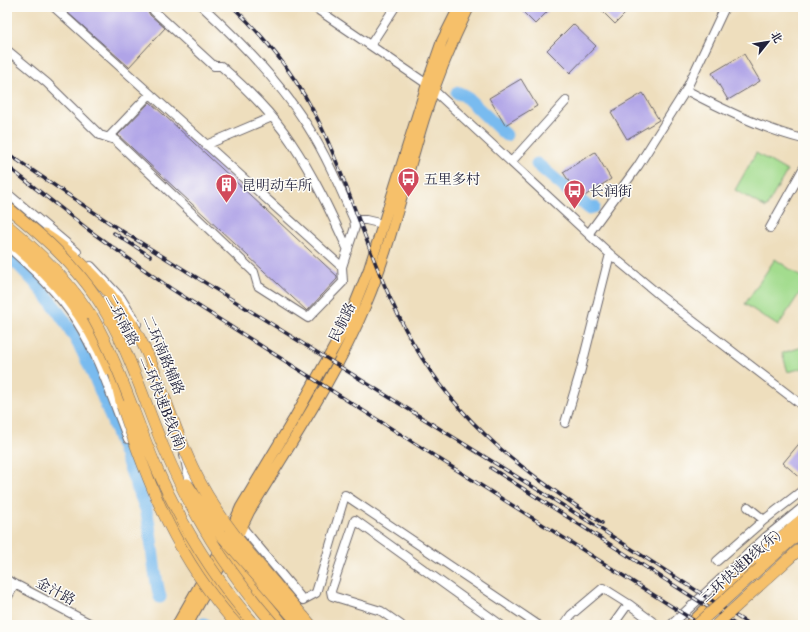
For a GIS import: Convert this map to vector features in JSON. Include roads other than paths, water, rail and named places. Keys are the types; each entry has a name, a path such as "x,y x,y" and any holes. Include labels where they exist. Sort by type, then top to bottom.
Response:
{"highway":[{"name":"二环快速B线(南)","path":"7,208 67,261 88,285 111,321 129,359 171,464 198,521 233,575 274,625"},
{"path":"7,208 76,257 108,291 132,324 144,348 183,446 205,492 236,536 311,625"},
{"path":"7,224 67,283 92,316 113,358 158,470 186,528 209,566 254,625"},
{"path":"7,233 29,246 44,259"},
{"path":"7,239 46,274 81,316 100,349 122,406 146,476 172,533 208,590 237,625"},
{"path":"92,316 107,347 122,406"},
{"path":"111,321 137,370 172,454 196,500 235,552 300,625"},
{"name":"二环快速B线(东)","path":"697,625 803,530"},
{"path":"716,625 803,546"}],"main road":[{"name":"民航路","path":"187,625 209,578 224,551 242,527 249,512 342,355 366,304 378,272 442,41 459,7"},
{"name":"民航路","path":"224,551 241,507 334,351 346,326 368,269 430,87 469,7"},
{"name":"二环南路","path":"7,208 66,262 95,298 121,346 180,488 196,514 224,551 284,625"},
{"name":"二环南路","path":"7,224 62,273 97,321 124,379 171,513 189,548 209,578 245,625"},
{"path":"689,625 770,546 803,518"},
{"path":"703,625 803,530"},
{"path":"720,625 803,552"},
{"name":"民航路","path":"178,625 209,578"}],"street":[{"path":"54,7 342,267"},
{"path":"7,50 47,83 100,135 115,140 254,272 258,286 308,318 343,282 342,267 355,227 354,220 330,166 307,125 285,94 232,33 203,7"},
{"path":"381,28 380,19 389,7"},
{"path":"370,44 395,7"},
{"path":"589,233 638,166 686,90 725,7"},
{"path":"320,9 430,87 512,161 610,254 663,298 803,406"},
{"path":"154,11 214,66 221,66 254,96 272,117 291,141 325,200 348,250"},
{"path":"686,90 709,103 755,122 803,139"},
{"path":"108,138 150,94"},
{"path":"512,161 566,101"},
{"path":"206,145 272,117"},
{"path":"770,228 803,169"},
{"name":"二环南路辅路","path":"7,192 90,264 110,285 131,312 148,345 168,394 179,432 195,503 207,526 224,551"},
{"path":"354,220 366,220 383,224"},
{"path":"7,246 52,289 78,322 97,360 129,442 149,485 179,536 209,578"},
{"path":"565,423 580,373 610,254"},
{"path":"717,561 764,520 803,490"},
{"path":"316,593 345,495 538,625"},
{"path":"748,507 764,520"},
{"path":"671,625 766,537 803,507"},
{"path":"332,596 330,591 355,520 501,625"},
{"path":"242,527 303,600 316,593 332,596 381,611 401,625"},
{"name":"金汁路","path":"7,580 93,625"},
{"path":"7,598 15,584"},
{"path":"564,625 571,616 603,588 657,625"},
{"path":"613,625 628,604"}],"waterway":[{"path":"458,93 464,95 506,135"},
{"path":"537,164 589,208 594,207"},
{"path":"7,254 32,279 55,307 75,337 99,386 146,509 155,576 160,597"}],"railway":[{"path":"233,7 258,33 282,62 312,108 343,178 386,290 413,343 431,372 473,423 496,445 521,466 602,523"},
{"path":"7,153 114,226 596,526 750,625"},
{"path":"7,166 90,231 170,288 701,625"},
{"path":"114,233 150,256"},
{"path":"491,468 736,625"}],"place":[{"name":"五里多村","path":"408,198"},
{"name":"昆明动车所","path":"227,204"},
{"name":"长润街","path":"574,210"}]}
